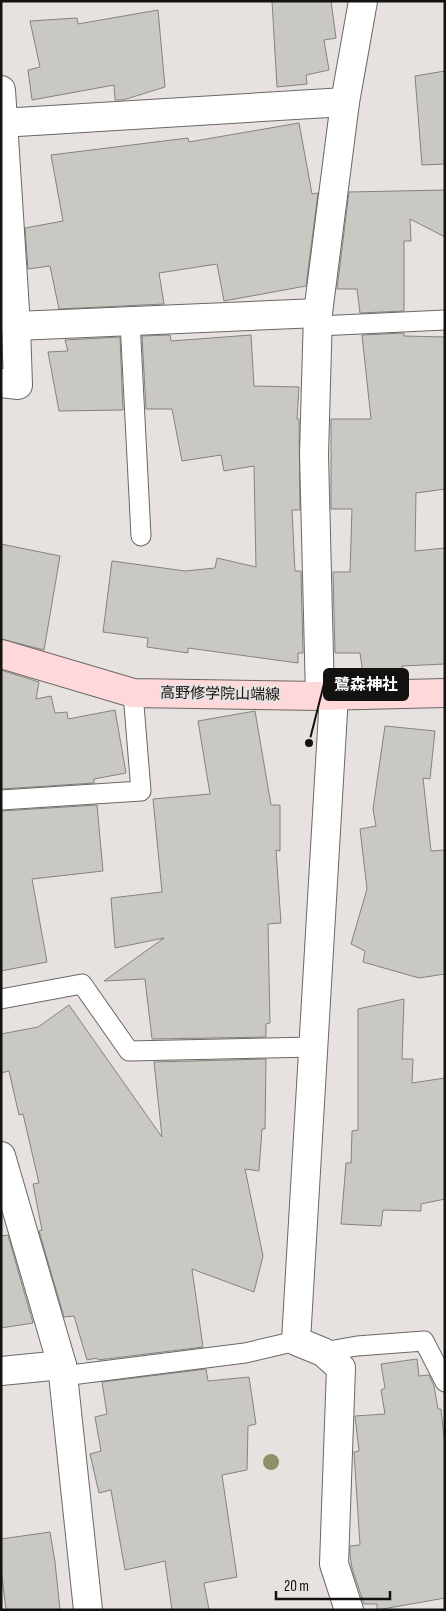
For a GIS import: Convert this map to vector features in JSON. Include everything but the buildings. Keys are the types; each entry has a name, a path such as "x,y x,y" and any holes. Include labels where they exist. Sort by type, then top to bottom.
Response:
{"main road":[{"name":"高野修学院山端線","path":"1,654 133,693 327,695 445,693"}],"street":[{"path":"349,1610 334,1564 341,1368 323,1352 296,1341 314,1047 327,695 314,454 318,320 346,102 363,1"},
{"path":"1,90 18,385 1,383"},
{"path":"2,123 346,102"},
{"path":"16,326 130,321 318,320"},
{"path":"1,1156 10,1215 63,1371 88,1610"},
{"path":"1,1371 63,1371"}],"lane":[{"path":"318,320 445,320"},
{"path":"130,321 141,536"},
{"path":"1,800 141,791 133,693"},
{"path":"1,999 82,984 129,1051 314,1047"},
{"path":"63,1371 245,1353 296,1341"},
{"path":"323,1352 357,1346 424,1341 445,1382"}],"place":[{"name":"鷺森神社","path":"309,743"}]}
